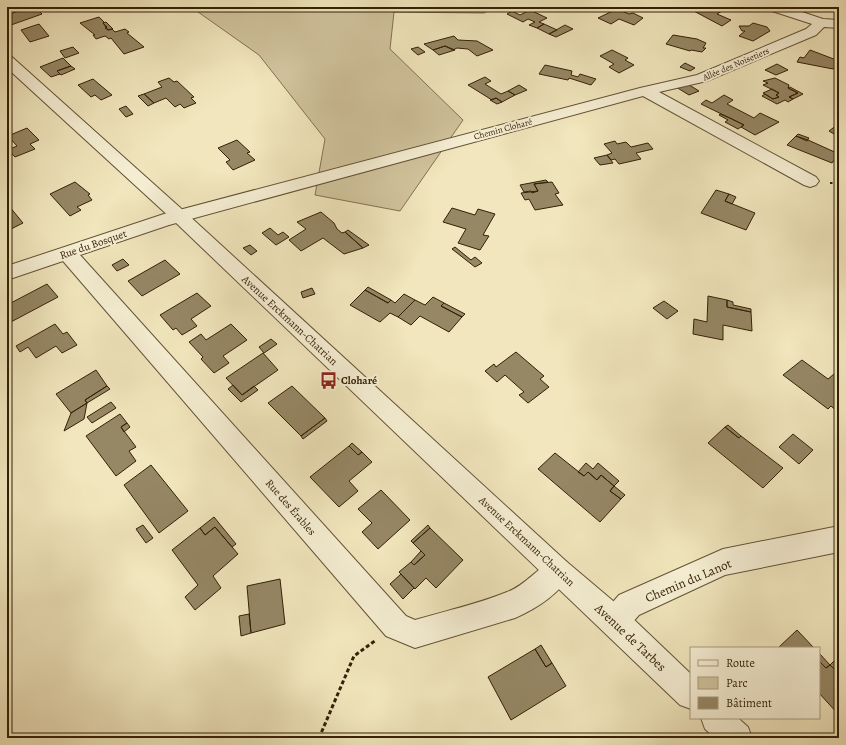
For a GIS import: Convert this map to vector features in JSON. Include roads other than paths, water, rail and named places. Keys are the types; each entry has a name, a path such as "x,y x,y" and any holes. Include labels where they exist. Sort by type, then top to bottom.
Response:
{"street":[{"path":"774,7 821,23 839,24"},
{"name":"Allée des Noisetiers","path":"645,91 702,78 812,32 821,23"},
{"name":"Avenue Erckmann-Chatrian","path":"7,60 180,216 589,598"},
{"path":"645,91 810,181"},
{"name":"Chemin Cloharé","path":"180,216 645,91"},
{"name":"Rue du Bosquet","path":"7,273 180,216"},
{"name":"Rue des Érables","path":"67,253 396,626 415,634 515,604 542,586 558,570"},
{"name":"Chemin du Lanot","path":"615,621 629,605 723,562 839,539"},
{"name":"Avenue de Tarbes","path":"589,598 690,693"},
{"path":"717,719 737,738"}],"place":[{"name":"Cloharé","path":"328,380"}]}
